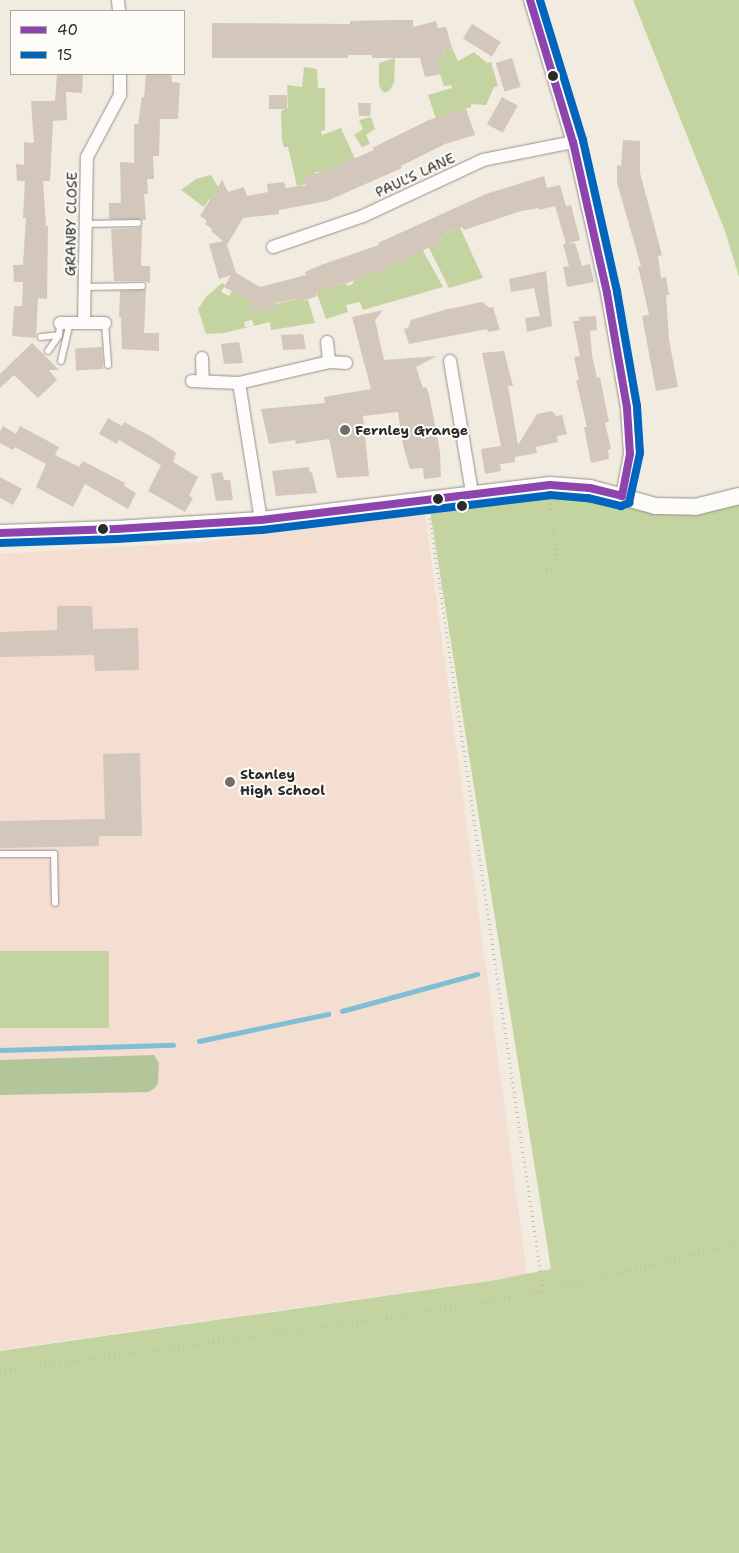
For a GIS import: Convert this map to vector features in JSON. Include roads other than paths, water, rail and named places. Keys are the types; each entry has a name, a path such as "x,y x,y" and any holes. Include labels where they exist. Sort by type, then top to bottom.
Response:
{"street":[{"path":"530,0 573,142 607,293 626,408 630,454 622,496"},
{"name":"GRANBY CLOSE","path":"84,323 87,157 120,95 120,75"},
{"name":"PAUL'S LANE","path":"273,247 363,216 483,160 573,142"},
{"path":"63,327 84,323 105,323"},
{"path":"327,342 329,362"},
{"path":"202,358 198,381 239,383 329,362 346,363"},
{"path":"450,361 472,493"},
{"path":"239,383 261,520"},
{"path":"0,533 116,529 261,520 426,498 550,485 590,488 656,506 695,507 739,496"}],"lane":[{"path":"86,224 138,223"},
{"path":"85,287 142,286"},
{"path":"105,323 108,365"},
{"path":"41,337 63,327"},
{"path":"48,351 63,327"},
{"path":"61,361 63,327"},
{"path":"0,854 54,854 55,903"}],"waterway":[{"path":"342,1011 477,974"},
{"path":"199,1041 328,1014"},
{"path":"0,1050 173,1045"}],"place":[{"name":"Fernley Grange","path":"345,430"},
{"name":"Stanley High School","path":"230,782"}]}
